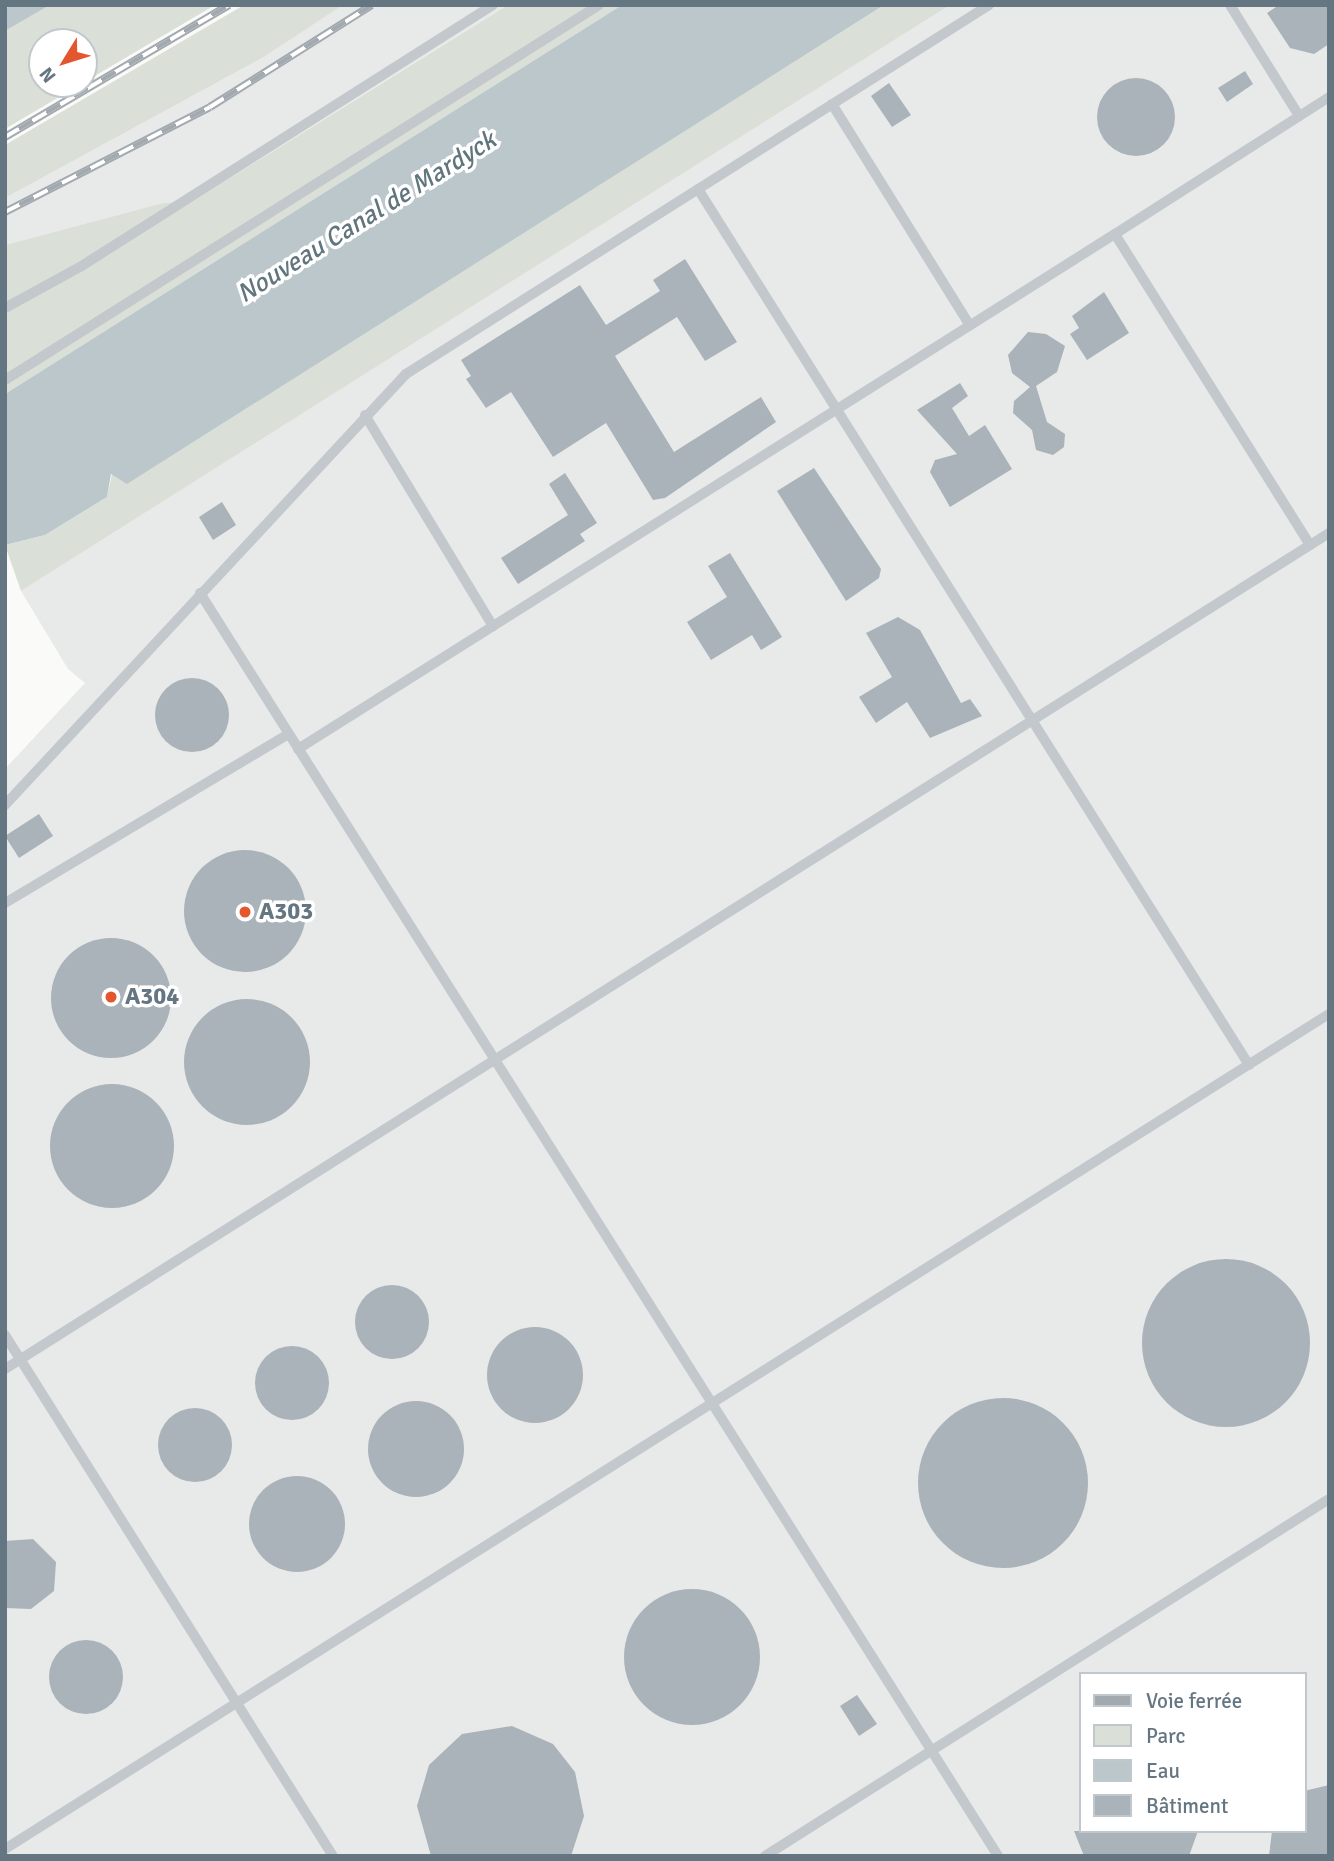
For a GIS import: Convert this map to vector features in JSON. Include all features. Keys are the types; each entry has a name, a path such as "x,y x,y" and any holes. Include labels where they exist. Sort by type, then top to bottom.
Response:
{"lane":[{"path":"5,308 80,267 494,5"},
{"path":"5,380 599,5"},
{"path":"5,805 365,415 415,367 989,5"},
{"path":"1230,5 1300,116"},
{"path":"298,749 1329,97"},
{"path":"832,104 970,326"},
{"path":"698,189 1249,1065"},
{"path":"1115,234 1310,545"},
{"path":"365,415 493,626"},
{"path":"5,1369 1329,533"},
{"path":"200,593 998,1856"},
{"path":"5,903 289,734"},
{"path":"5,1849 1329,1014"},
{"path":"5,1335 333,1856"},
{"path":"765,1856 1329,1499"}],"shaded area":[{"path":"343,5 508,5 192,201 163,203 5,245 5,198 264,57"},
{"path":"950,5 1329,5 1329,1856 5,1856 5,769 85,683 68,669 21,591"}],"green space":[{"path":"50,5 215,5 98,74 98,28 28,28 28,98 57,98 5,129 5,31"},
{"path":"244,5 343,5 264,57 5,198 5,145 85,98 98,98 98,91"},
{"path":"508,5 622,5 5,394 5,245 163,203 193,201"},
{"path":"884,5 950,5 21,591 5,545 45,535 107,497 112,474 128,483"}],"water":[{"path":"11,5 50,5 5,31 5,9"},
{"name":"Nouveau Canal de Mardyck","path":"622,5 884,5 127,484 111,474 107,497 45,535 5,545 5,394"}],"building":[{"path":"1279,5 1329,5 1329,44 1314,54 1290,48 1267,13"},
{"path":"1245,71 1253,84 1227,102 1218,88"},
{"path":"1128,78 1144,78 1158,84 1169,95 1175,109 1175,125 1169,139 1158,150 1144,156 1128,156 1114,150 1103,139 1097,125 1097,109 1103,95 1114,84"},
{"path":"889,83 911,115 892,127 871,96"},
{"path":"685,259 737,342 705,361 677,317 615,356 674,452 761,397 776,422 665,498 653,500 606,423 553,457 511,392 486,408 466,379 471,376 461,360 580,285 606,325 660,291 653,280"},
{"path":"1104,292 1129,333 1087,360 1070,334 1079,328 1072,316"},
{"path":"1028,332 1046,334 1065,346 1057,372 1036,386 1047,422 1065,434 1064,447 1053,455 1036,450 1032,430 1013,413 1014,401 1030,387 1012,373 1008,355"},
{"path":"960,383 968,396 952,408 969,436 985,425 1012,469 950,507 930,472 935,460 957,454 917,410"},
{"path":"814,468 881,569 879,578 846,601 777,491"},
{"path":"565,473 597,523 580,534 585,541 518,584 501,558 568,515 549,484"},
{"path":"222,502 236,525 213,540 199,517"},
{"path":"730,553 782,637 761,650 752,635 711,660 687,622 727,597 708,566"},
{"path":"898,617 920,630 961,703 970,699 982,716 930,738 907,702 876,723 859,697 892,677 866,633"},
{"path":"192,678 206,681 218,689 226,701 229,715 226,729 218,741 206,749 192,752 178,749 166,741 158,729 155,715 158,701 166,689 178,681"},
{"path":"39,814 53,836 19,858 5,836"},
{"name":"A303","path":"245,850 268,855 288,868 301,888 306,911 301,934 288,954 268,967 245,972 222,967 202,954 189,934 184,911 189,888 202,868 222,855"},
{"name":"A304","path":"111,938 134,942 154,955 167,975 171,998 167,1021 154,1041 134,1054 111,1058 88,1054 68,1041 55,1021 51,998 55,975 68,955 88,942"},
{"path":"247,999 271,1003 292,1017 306,1038 310,1062 306,1086 292,1107 271,1121 247,1125 223,1121 202,1107 188,1086 184,1062 188,1038 202,1017 223,1003"},
{"path":"112,1084 136,1089 156,1102 169,1122 174,1146 169,1170 156,1190 136,1203 112,1208 88,1203 68,1190 55,1170 50,1146 55,1122 68,1102 88,1089"},
{"path":"1226,1259 1258,1265 1286,1283 1304,1311 1310,1343 1304,1375 1286,1403 1258,1421 1226,1427 1194,1421 1166,1403 1148,1375 1142,1343 1148,1311 1166,1283 1194,1265"},
{"path":"385,1285 399,1285 413,1291 423,1301 429,1322 423,1343 413,1353 399,1359 385,1359 371,1353 361,1343 355,1329 355,1315 361,1301 371,1291"},
{"path":"535,1327 553,1331 569,1341 579,1357 583,1375 579,1393 569,1409 553,1419 535,1423 517,1419 501,1409 491,1393 487,1375 491,1357 501,1341 517,1331"},
{"path":"292,1346 313,1352 323,1362 329,1383 323,1404 313,1414 292,1420 271,1414 261,1404 255,1383 261,1362 271,1352"},
{"path":"1003,1398 1036,1404 1063,1423 1082,1450 1088,1483 1082,1516 1063,1543 1036,1562 1003,1568 970,1562 943,1543 924,1516 918,1483 924,1450 943,1423 970,1404"},
{"path":"416,1401 434,1405 450,1415 460,1431 464,1449 460,1467 450,1483 434,1493 416,1497 398,1493 382,1483 372,1467 368,1449 372,1431 382,1415 398,1405"},
{"path":"188,1408 202,1408 216,1414 226,1424 232,1445 226,1466 216,1476 202,1482 188,1482 174,1476 164,1466 158,1452 158,1438 164,1424 174,1414"},
{"path":"297,1476 315,1480 331,1490 341,1506 345,1524 341,1542 331,1558 315,1568 297,1572 279,1568 263,1558 253,1542 249,1524 253,1506 263,1490 279,1480"},
{"path":"33,1539 56,1562 54,1591 31,1609 5,1608 5,1541"},
{"path":"692,1589 718,1594 740,1609 755,1631 760,1657 755,1683 740,1705 718,1720 692,1725 666,1720 644,1705 629,1683 624,1657 629,1631 644,1609 666,1594"},
{"path":"86,1640 107,1646 117,1656 123,1677 117,1698 107,1708 86,1714 65,1708 55,1698 49,1677 55,1656 65,1646"},
{"path":"857,1695 877,1724 859,1736 840,1706"},
{"path":"512,1726 553,1744 575,1772 584,1816 571,1856 431,1856 417,1806 429,1765 462,1734"},
{"path":"1329,1785 1329,1856 1269,1856 1272,1833 1306,1833 1306,1791"},
{"path":"1074,1831 1197,1833 1189,1856 1084,1856"}],"railway":[{"path":"5,137 229,5"},
{"path":"5,212 210,107 372,5"}],"place":[{"name":"A303","path":"245,912"},
{"name":"A304","path":"111,997"}]}
